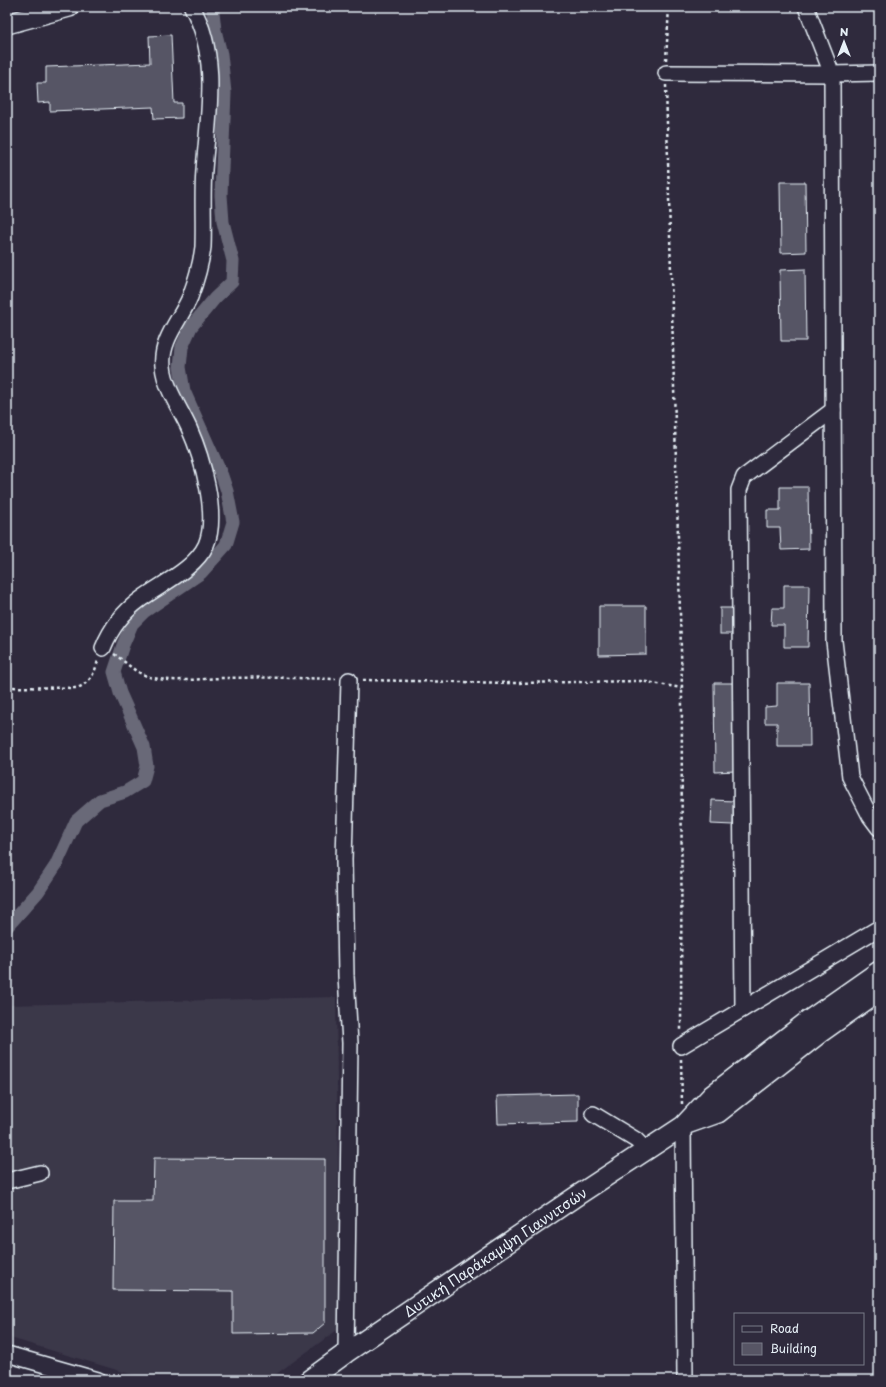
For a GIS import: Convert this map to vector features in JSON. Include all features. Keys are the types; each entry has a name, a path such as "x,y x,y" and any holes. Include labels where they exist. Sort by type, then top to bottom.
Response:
{"main road":[{"path":"7,23 59,8"},
{"name":"Δυτική Παράκαμψη Γιαννιτσών","path":"683,1126 712,1095 809,1020 879,971"},
{"name":"Δυτική Παράκαμψη Γιαννιτσών","path":"309,1380 346,1353 646,1150 683,1126 718,1113 820,1033 879,991"}],"street":[{"path":"102,648 111,630 129,609 152,591 179,574 200,554 208,538 210,526 210,499 201,462 189,428 169,388 162,366 168,338 190,296 202,257 203,247 204,172 210,101 210,73 206,47 199,22 192,7"},
{"path":"806,7 832,74 834,641 850,777 870,816 879,828"},
{"path":"666,73 879,74"},
{"path":"743,1009 739,490 744,478 833,410"},
{"path":"346,1353 350,1043 346,976 344,860 349,680"},
{"path":"681,1046 879,928"},
{"path":"593,1114 636,1140 646,1150"},
{"path":"683,1126 685,1380"},
{"path":"7,1181 40,1174"},
{"path":"7,1354 98,1380"}],"path":[{"path":"669,7 666,73 682,688 681,1084 683,1126"},
{"path":"7,687 68,688 84,685 95,672 102,648 119,657 139,673 165,680 287,678 511,683 640,681 682,688"}],"shaded area":[{"path":"336,997 340,1328 268,1380 150,1380 7,1337 7,1005"}],"building":[{"path":"171,35 174,103 182,103 182,118 154,119 153,107 50,111 50,102 38,103 37,83 46,83 46,67 150,63 149,36"},
{"path":"780,182 805,182 806,252 781,253"},
{"path":"805,269 806,341 781,341 780,270"},
{"path":"780,487 808,487 809,549 781,550 780,528 767,528 767,510 780,510"},
{"path":"784,585 809,585 808,647 784,647 784,625 771,625 772,608 784,608"},
{"path":"599,606 646,606 646,654 599,655"},
{"path":"720,608 732,608 732,634 720,634"},
{"path":"714,683 733,683 735,771 715,772"},
{"path":"777,683 809,683 810,746 777,746 777,723 765,723 765,707 777,706"},
{"path":"712,800 734,801 733,825 711,824"},
{"path":"578,1094 578,1122 498,1124 497,1096"},
{"path":"154,1158 325,1159 325,1323 313,1333 233,1334 233,1291 113,1290 114,1201 153,1201"}],"waterway":[{"path":"7,927 38,892 56,865 76,821 100,800 125,792 143,781 147,766 144,747 120,693 114,672 123,645 132,624 144,612 201,573 226,545 233,522 227,491 222,476 184,391 180,367 182,347 191,327 215,298 232,282 233,261 223,222 221,195 225,93 221,54 215,30 213,12"}]}
